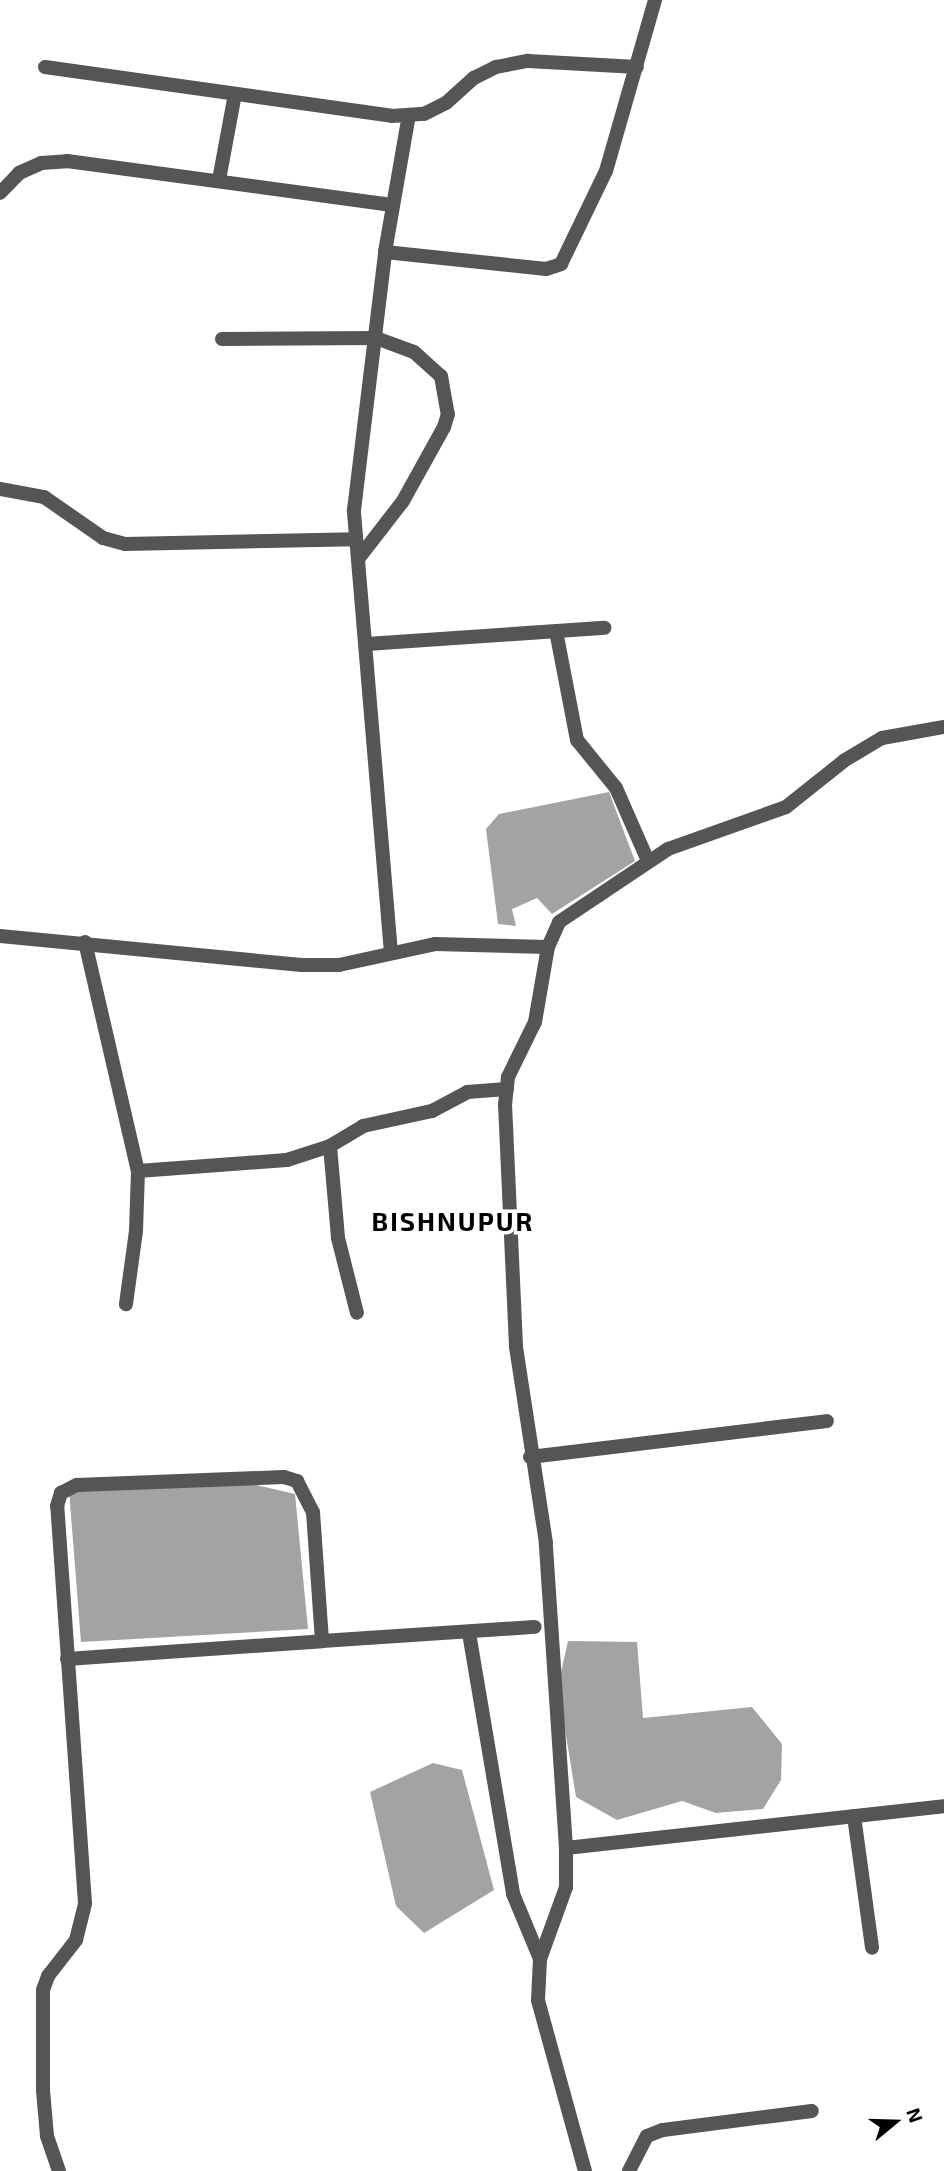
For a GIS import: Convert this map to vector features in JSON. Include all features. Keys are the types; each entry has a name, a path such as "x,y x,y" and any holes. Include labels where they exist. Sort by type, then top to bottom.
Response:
{"street":[{"path":"386,252 545,269 561,264 606,171 655,0"},
{"path":"45,67 409,115 424,114 446,103 474,78 496,67 528,61 637,67"},
{"path":"219,180 235,94"},
{"path":"391,953 354,510 386,252 409,115"},
{"path":"0,193 19,173 41,163 67,160 393,205"},
{"path":"222,339 376,338 414,352 431,364 441,376 447,414 403,501 358,559"},
{"path":"0,489 44,497 103,538 125,544 355,538"},
{"path":"367,644 604,628"},
{"path":"556,631 577,740 616,788 648,861"},
{"path":"585,2171 538,2000 540,1959 566,1887 566,1848 546,1543 530,1457 516,1346 507,1089 535,1022 548,947 559,922 648,861 685,842 786,807 845,760 882,738 944,727"},
{"path":"0,936 85,942 302,965 339,965 435,944 548,947"},
{"path":"85,942 138,1171 136,1231 126,1304"},
{"path":"138,1171 287,1160 330,1146 363,1126 432,1111 467,1092 507,1089"},
{"path":"330,1146 338,1238 357,1313"},
{"path":"530,1457 827,1421"},
{"path":"59,2171 47,2136 43,2090 43,1990 48,1976 76,1940 85,1903 57,1506 61,1493 77,1485 284,1477 296,1482 313,1512 322,1641"},
{"path":"67,1659 535,1627"},
{"path":"469,1633 513,1894 540,1959"},
{"path":"566,1848 944,1806"},
{"path":"854,1816 872,1948"},
{"path":"629,2171 647,2136 663,2130 813,2111"}],"shaded area":[{"path":"609,792 635,861 552,914 537,898 512,909 516,926 498,924 486,829 499,814"},
{"path":"239,1481 295,1494 308,1629 81,1642 69,1490"},
{"path":"568,1641 637,1642 643,1718 752,1707 782,1744 781,1780 763,1809 716,1813 682,1801 617,1820 576,1797 558,1686"},
{"path":"433,1763 462,1770 494,1890 424,1933 396,1906 370,1792"}],"district":[{"name":"BISHNUPUR","path":"453,1221"}]}
